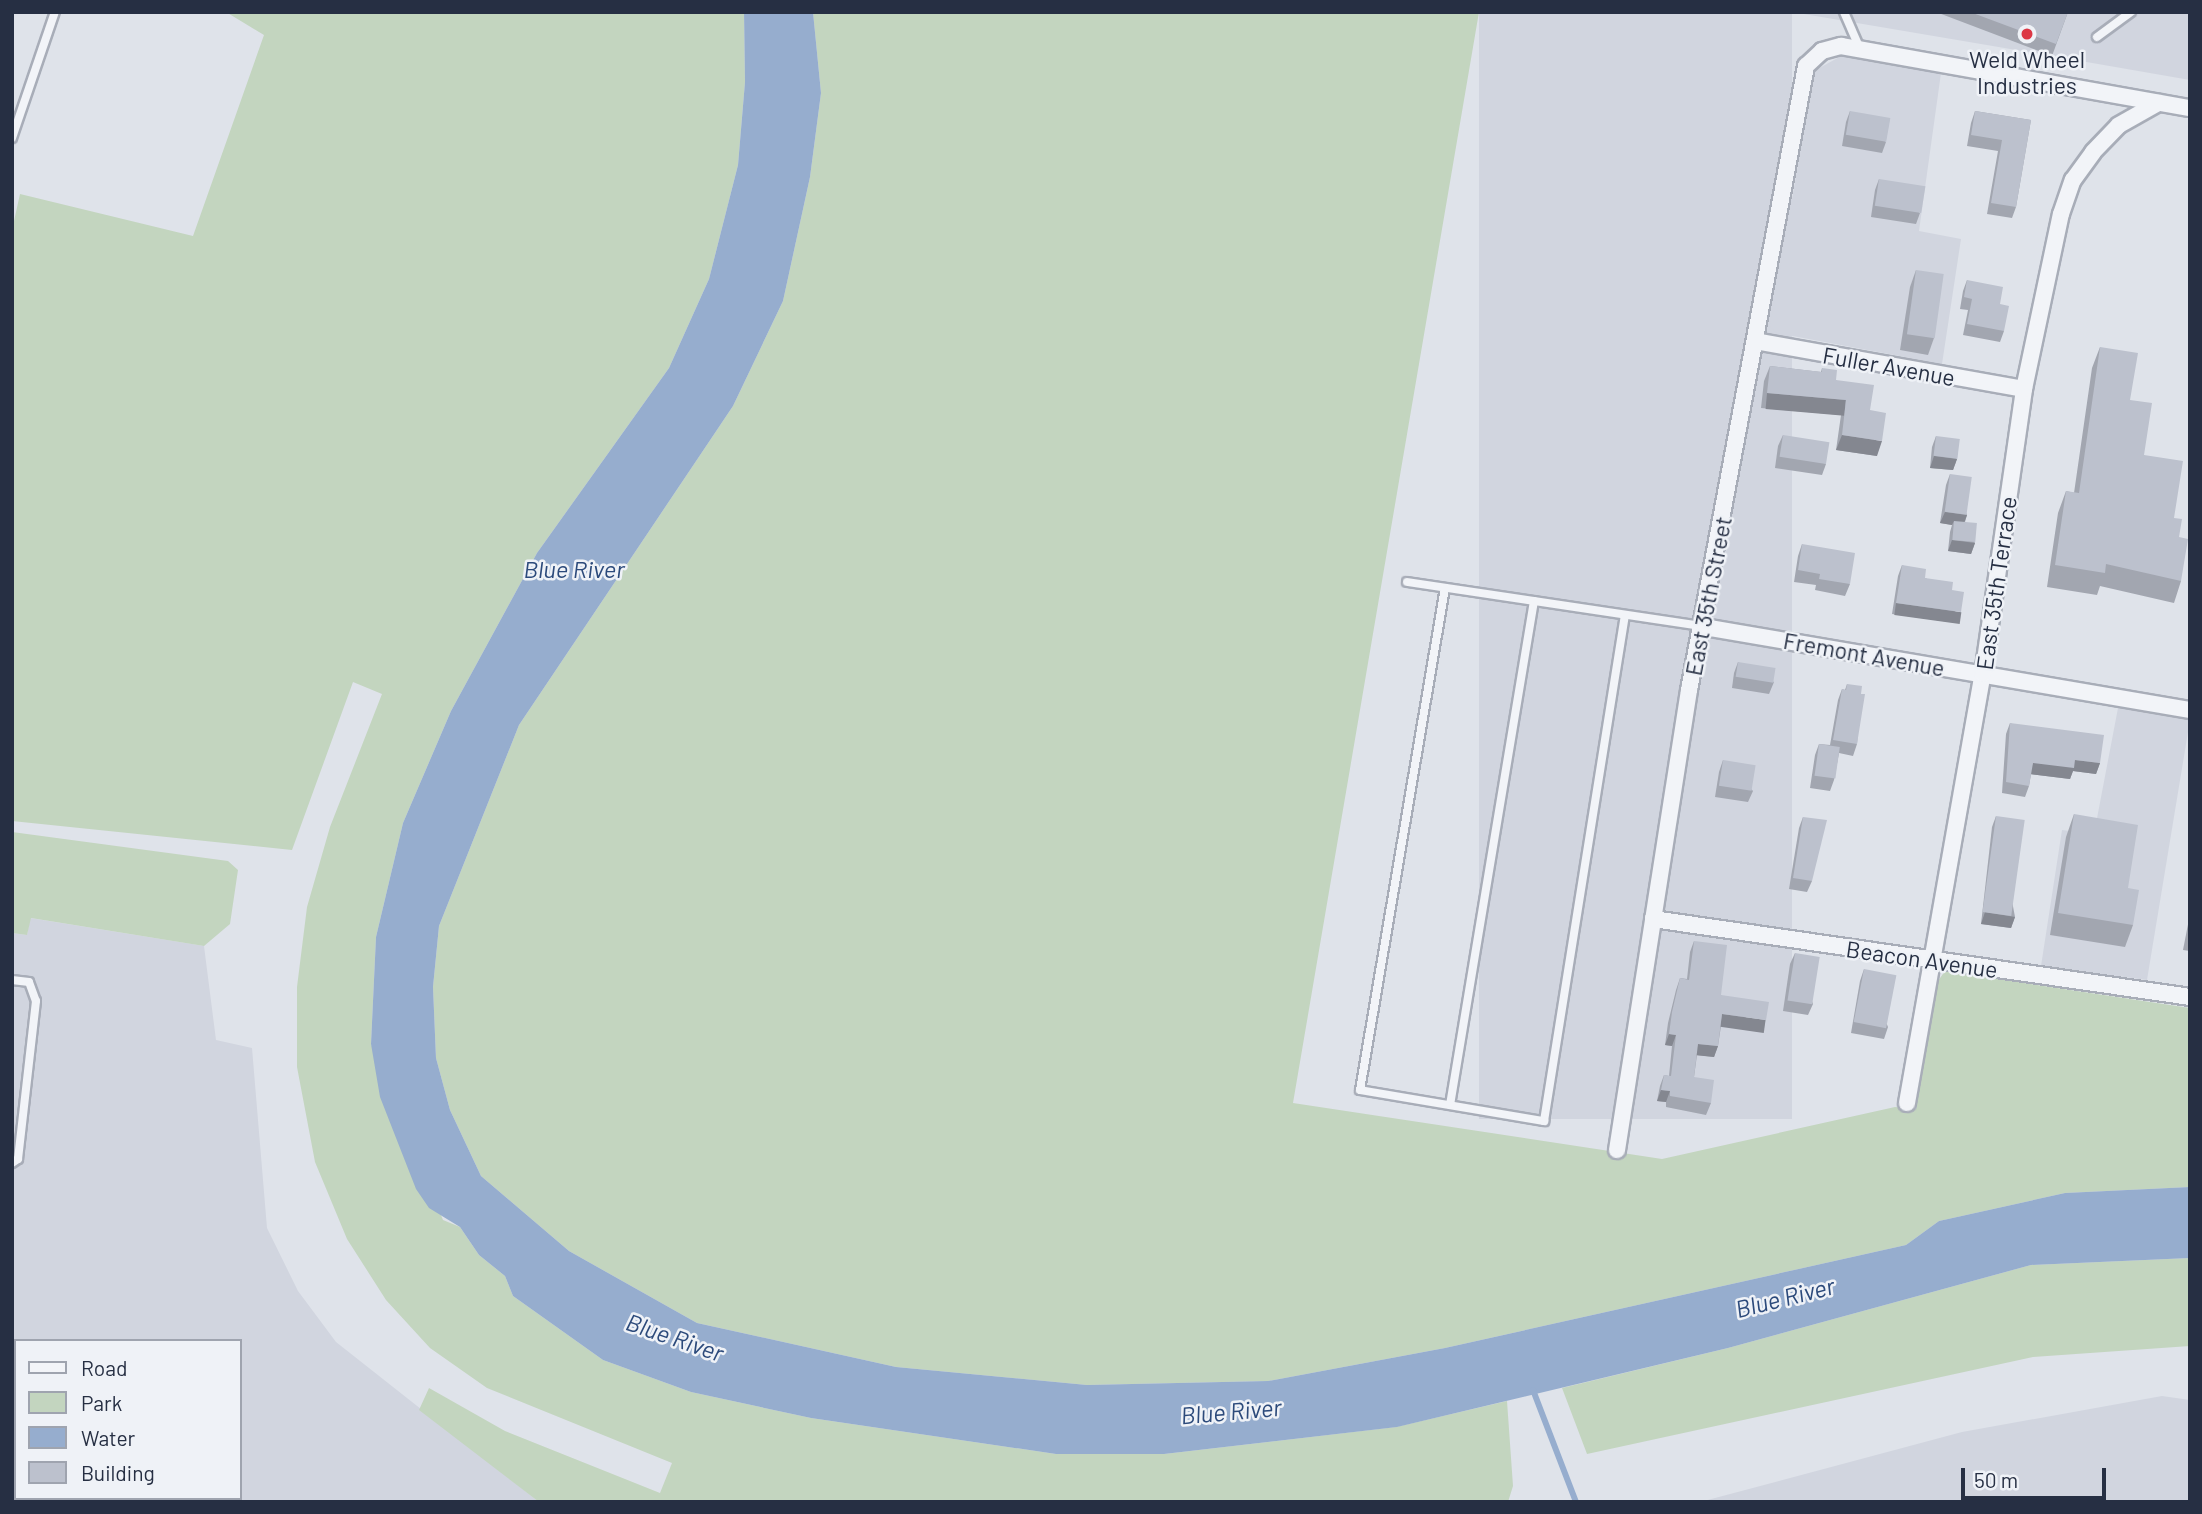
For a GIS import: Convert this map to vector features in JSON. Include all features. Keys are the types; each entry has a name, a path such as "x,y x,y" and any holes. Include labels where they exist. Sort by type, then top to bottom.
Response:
{"street":[{"name":"East 35th Street","path":"1617,1150 1689,690 1704,627 1800,90 1806,66 1822,51 1840,46 1860,49"},
{"path":"1860,49 2190,108"},
{"name":"East 35th Terrace","path":"1907,1103 1983,674 2024,389 2073,180 2119,125 2158,103"},
{"name":"Fuller Avenue","path":"1755,341 2024,389"},
{"name":"Fremont Avenue","path":"1704,627 2190,710"},
{"name":"Beacon Avenue","path":"1653,919 2190,997"}],"lane":[{"path":"12,138 55,12"},
{"path":"1844,12 1860,49"},
{"path":"2097,37 2131,12"},
{"path":"1407,582 1704,627"},
{"path":"1445,588 1360,1090 1544,1121 1626,615"},
{"path":"1450,1105 1534,601"},
{"path":"12,980 29,982 36,1001 18,1159 12,1163"}],"shaded area":[{"path":"1479,12 1792,12 1792,1119 1479,1119"},
{"path":"1792,12 2190,12 2190,80 2052,56"},
{"path":"1843,55 1941,73 1919,231 1961,239 1942,364 1777,333 1770,327 1814,71"},
{"path":"2118,708 2190,720 2147,980 2041,966 2062,830 2094,834"},
{"path":"30,918 204,946 216,1040 252,1048 267,1228 298,1291 336,1342 539,1502 12,1502 12,933 27,935"},
{"path":"2162,1396 2190,1400 2190,1502 1700,1502 1962,1432"}],"green space":[{"path":"226,12 744,12 745,82 738,165 709,279 669,368 537,553 451,711 403,823 376,937 371,1044 443,1220 460,1227 479,1255 505,1276 513,1296 603,1360 691,1392 811,1418 1056,1454 1164,1454 1396,1427 1507,1401 1513,1486 1508,1502 539,1502 419,1410 429,1388 505,1431 660,1493 672,1463 487,1388 430,1348 386,1300 347,1239 315,1162 297,1067 297,987 307,907 330,827 382,694 353,682 292,850 12,821 12,230 20,194 193,236 264,35"},
{"path":"813,12 1479,12 1293,1103 1662,1159 1895,1107 1916,1109 1938,981 1945,971 2190,1008 2190,1187 2065,1193 1939,1221 1906,1245 1445,1348 1268,1381 1087,1385 896,1367 697,1323 569,1251 481,1176 450,1110 436,1058 433,987 439,926 519,725 733,406 783,301 810,177 821,93"},
{"path":"12,832 228,861 238,870 230,924 204,946 31,918 27,935 12,933"},
{"path":"2190,1258 2190,1346 2033,1357 1587,1454 1562,1388 1728,1348 2031,1265"}],"water":[{"name":"Blue River","path":"744,12 813,12 821,93 810,177 783,301 733,406 519,725 439,926 433,987 436,1058 450,1110 481,1176 569,1251 697,1323 896,1367 1087,1385 1268,1381 1445,1348 1906,1245 1939,1221 2065,1193 2190,1187 2190,1258 2031,1265 1728,1348 1397,1427 1164,1454 1056,1454 811,1418 691,1392 603,1360 513,1296 505,1276 479,1255 460,1227 429,1208 416,1189 380,1097 371,1044 376,937 403,823 451,711 537,553 669,368 709,279 738,165 745,82"}],"building":[{"path":"1970,12 2068,12 2056,44"},
{"path":"1850,111 1890,118 1886,142 1846,135"},
{"path":"1975,111 2031,120 2016,207 1991,203 2002,140 1971,135"},
{"path":"1879,179 1925,186 1921,213 1875,206"},
{"path":"1916,270 1944,274 1935,338 1907,334"},
{"path":"1967,280 2003,287 2000,304 2009,306 2004,331 1967,324 1972,299 1964,297"},
{"path":"2100,347 2138,353 2130,400 2152,403 2144,455 2183,461 2174,518 2182,519 2179,537 2188,539 2181,581 2106,564 2105,573 2055,565 2066,491 2079,493"},
{"path":"1770,366 1822,372 1822,368 1837,370 1836,380 1874,385 1870,410 1886,413 1882,441 1842,435 1846,400 1767,393"},
{"path":"1783,435 1829,442 1826,464 1780,457"},
{"path":"1936,436 1960,439 1957,459 1934,456"},
{"path":"1950,474 1972,477 1966,515 1945,512"},
{"path":"1954,521 1977,523 1975,542 1952,540"},
{"path":"1802,544 1855,553 1850,584 1819,579 1820,574 1798,570"},
{"path":"1902,565 1926,569 1925,578 1953,582 1952,590 1964,592 1961,612 1896,603"},
{"path":"1738,662 1776,668 1773,683 1736,677"},
{"path":"1847,684 1862,686 1861,694 1865,694 1857,744 1833,740 1842,689 1846,690"},
{"path":"2010,723 2104,735 2100,763 2075,760 2074,768 2033,763 2029,786 2006,782"},
{"path":"1819,744 1840,747 1835,779 1815,776"},
{"path":"1723,760 1756,765 1752,791 1719,786"},
{"path":"2074,814 2138,825 2128,888 2139,890 2133,925 2058,913"},
{"path":"1996,816 2025,820 2011,916 1983,912"},
{"path":"1803,817 1827,820 1812,881 1793,878"},
{"path":"1694,941 1727,945 1721,995 1769,1002 1766,1020 1722,1014 1718,1046 1698,1044 1694,1077 1714,1080 1711,1103 1670,1096 1670,1091 1661,1090 1664,1075 1671,1076 1676,1035 1669,1034 1672,1012 1680,978 1689,980"},
{"path":"1795,953 1820,957 1812,1004 1787,1000"},
{"path":"1864,969 1896,975 1886,1028 1854,1022"}],"waterway":[{"path":"1533,1390 1576,1502"}],"place":[{"name":"Weld Wheel Industries","path":"2027,34"}]}
